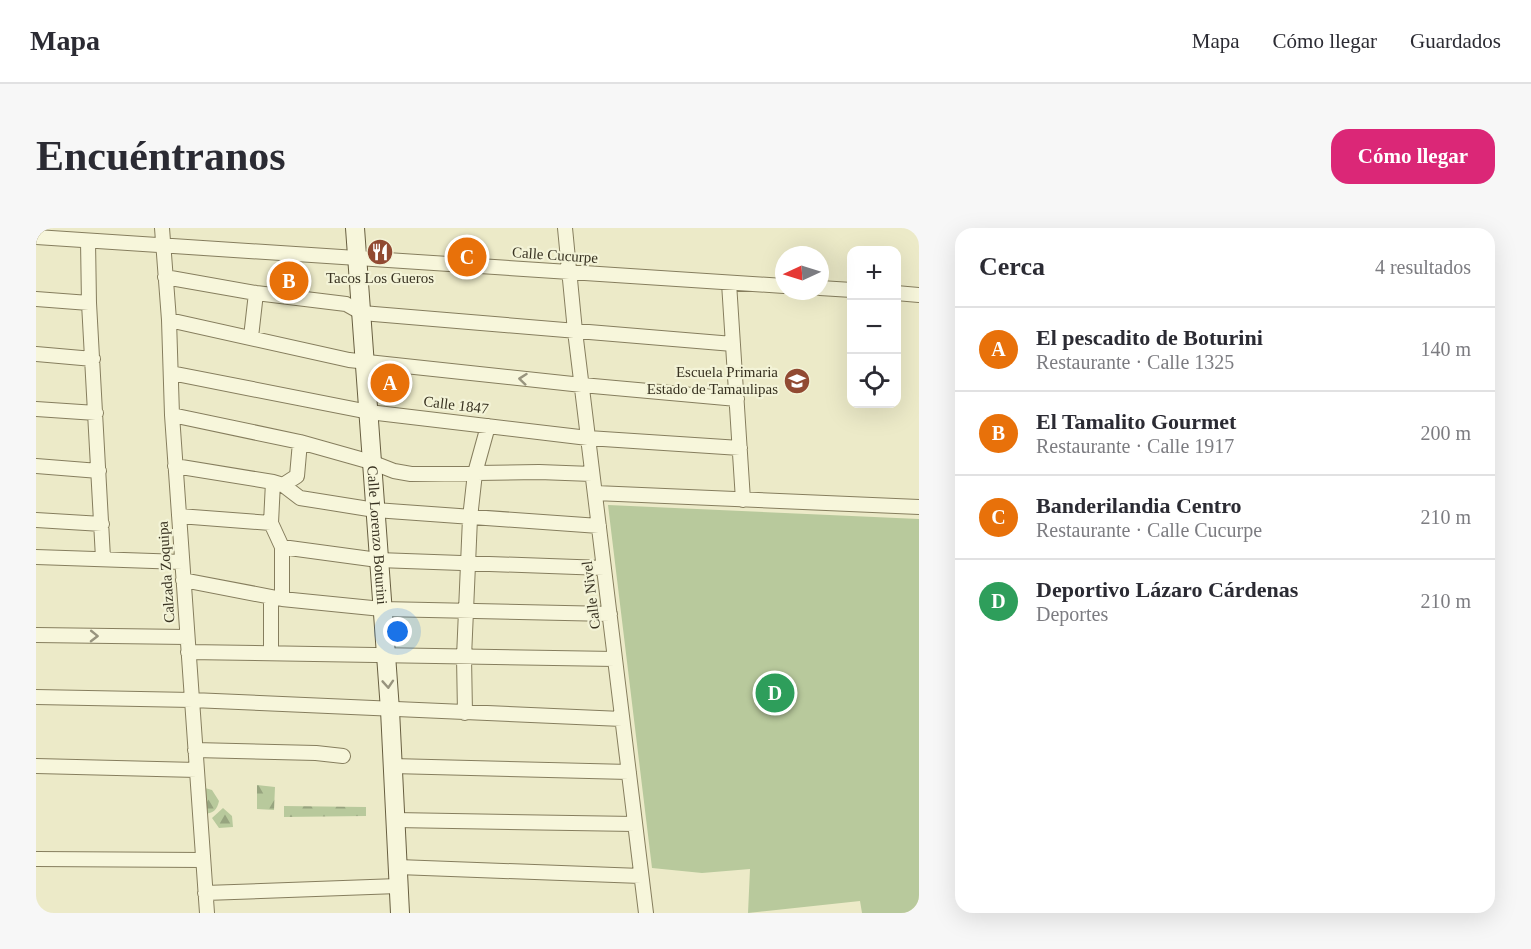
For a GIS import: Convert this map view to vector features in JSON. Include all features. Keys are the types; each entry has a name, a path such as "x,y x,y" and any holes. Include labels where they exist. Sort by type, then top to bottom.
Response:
{"main road":[{"name":"Calle Lorenzo Boturini","path":"356,228 390,710 399,913"}],"street":[{"name":"Calzada Zoquipa","path":"162,228 169,320 175,466 207,913"},
{"name":"Calle Nivel","path":"565,228 575,331 646,913"},
{"name":"Calle Cucurpe","path":"36,237 775,286"},
{"path":"88,241 89,303 104,558"},
{"path":"165,278 256,293 346,304 362,313 733,344"},
{"path":"729,283 743,500"},
{"path":"829,289 847,290"},
{"path":"251,337 256,293"},
{"path":"901,293 919,295"},
{"path":"36,299 89,303"},
{"path":"169,320 365,362 737,399"},
{"path":"36,354 93,359"},
{"name":"Calle 1847","path":"171,373 369,411 588,438 740,448"},
{"path":"36,409 96,413"},
{"path":"172,415 300,442 371,462 394,471 411,474 539,472 592,474"},
{"path":"465,713 464,657 470,518 475,474 488,426"},
{"path":"278,484 297,476 300,442"},
{"path":"36,466 99,471"},
{"path":"175,466 278,484 300,498 375,510 599,526"},
{"path":"271,653 282,547 271,523 278,484"},
{"path":"595,493 919,507"},
{"path":"179,516 271,523"},
{"path":"36,520 102,525"},
{"path":"282,547 378,560 604,568"},
{"path":"36,557 182,562"},
{"path":"183,580 277,598 382,609 610,614"},
{"path":"36,635 187,637"},
{"path":"188,652 615,659"},
{"path":"36,697 192,700 622,719"},
{"path":"195,750 316,753 343,756"},
{"path":"36,766 197,770"},
{"path":"392,766 629,772"},
{"path":"395,820 635,824"},
{"path":"36,860 203,860"},
{"path":"398,867 641,876"},
{"path":"205,893 398,886"}],"green space":[{"path":"608,505 919,519 919,913 862,913 860,901 748,913 750,869 702,873 652,868"},
{"path":"257,785 275,787 274,810 257,809"},
{"path":"205,788 212,790 219,801 215,810 206,814"},
{"path":"284,806 366,807 366,816 284,817"},
{"path":"223,808 232,816 233,827 219,828 212,818"}],"place":[{"name":"Tacos Los Gueros","path":"380,252"},
{"name":"Banderilandia Centro","path":"467,257"},
{"name":"El Tamalito Gourmet","path":"289,281"},
{"name":"Escuela Primaria Estado de Tamaulipas","path":"797,381"},
{"name":"El pescadito de Boturini","path":"390,383"},
{"name":"Deportivo Lázaro Cárdenas","path":"775,693"}]}
